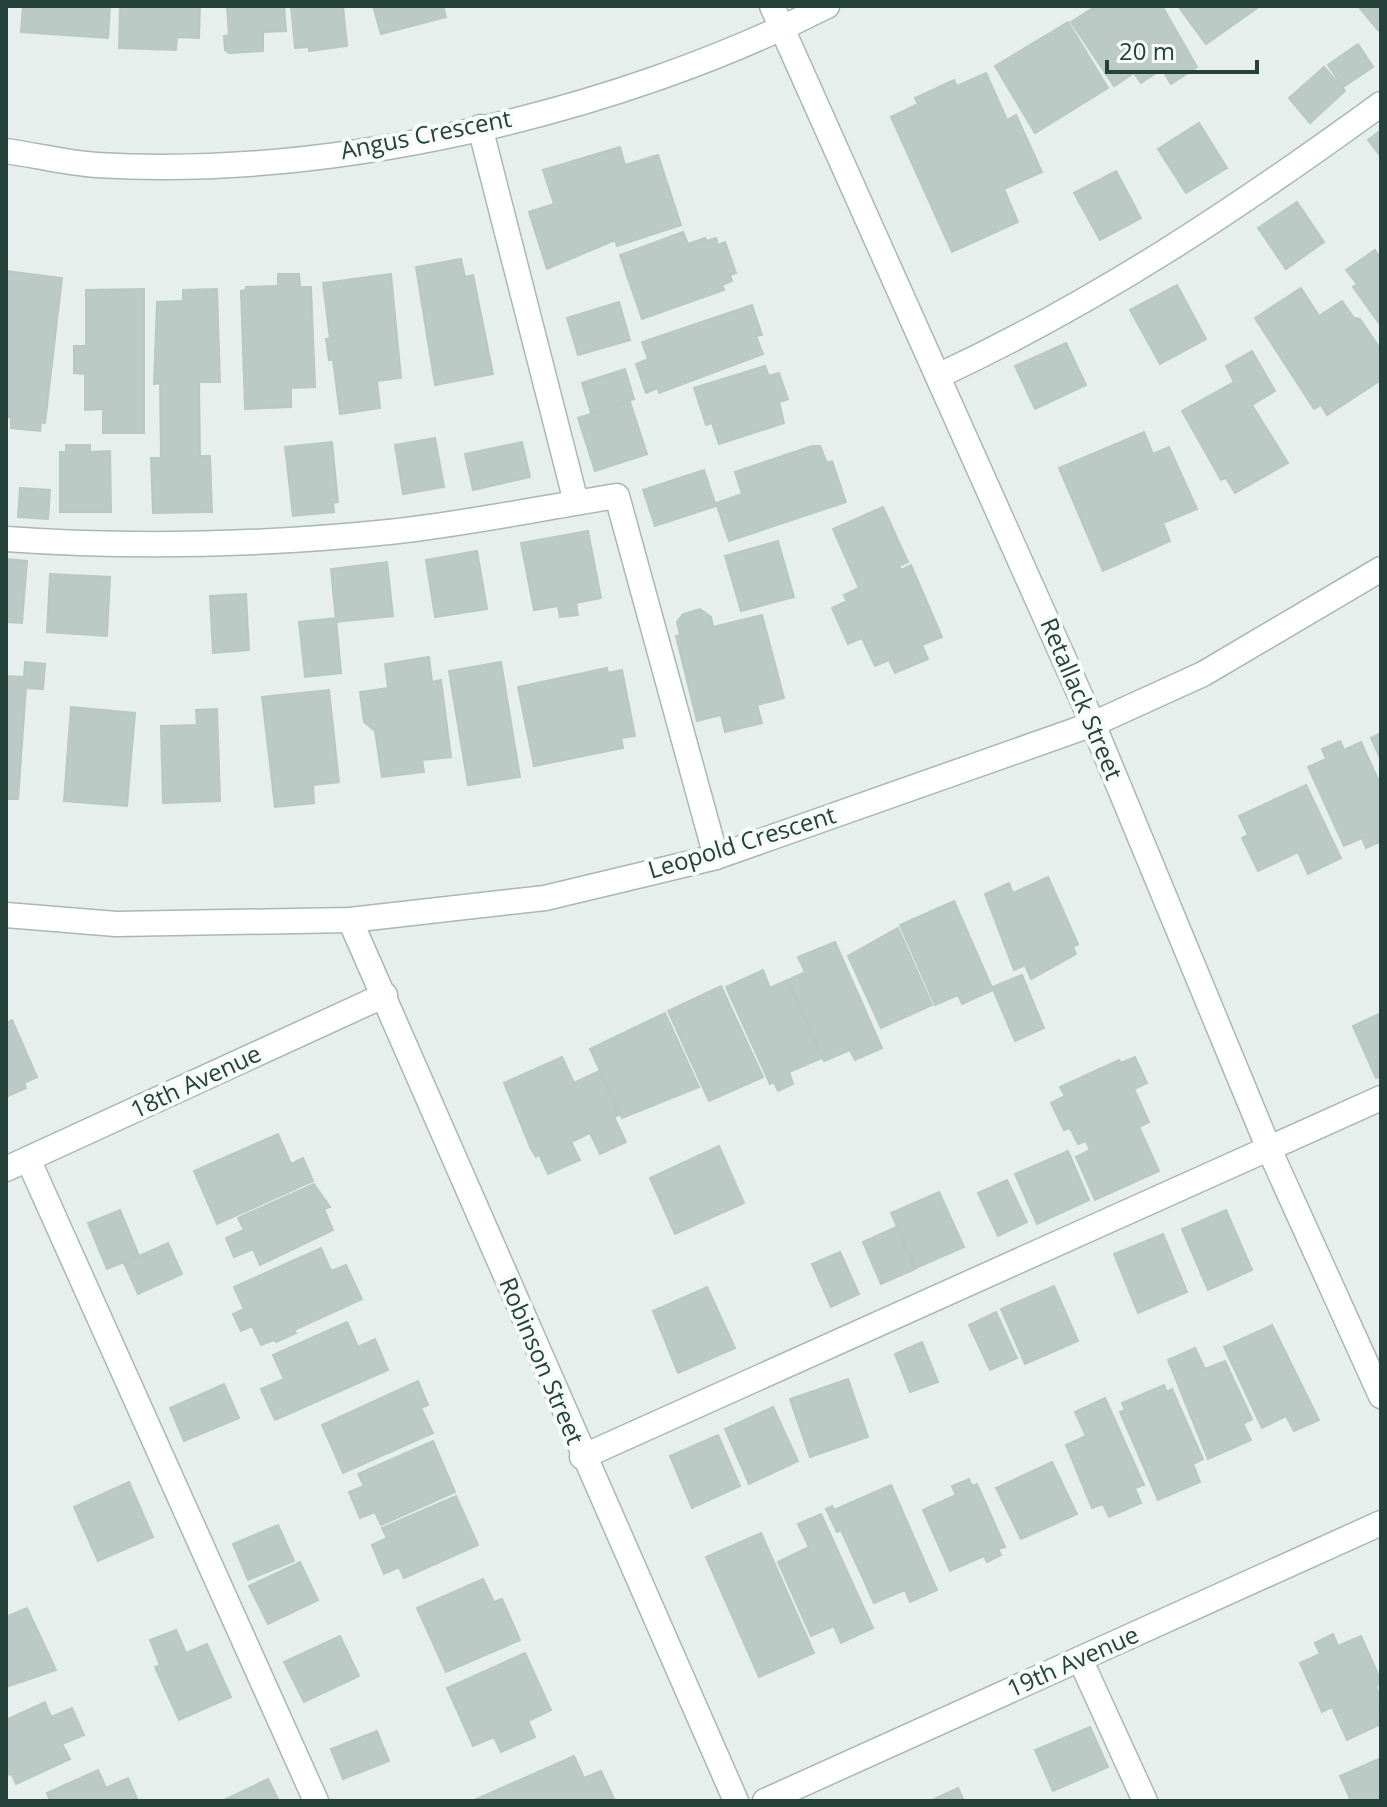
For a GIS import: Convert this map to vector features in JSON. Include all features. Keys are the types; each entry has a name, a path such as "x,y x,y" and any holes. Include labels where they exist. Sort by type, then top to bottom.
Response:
{"street":[{"name":"Retallack Street","path":"772,6 1093,724 1269,1149 1381,1396"},
{"name":"Angus Crescent","path":"6,151 94,165 203,166 343,154 480,127 642,84 782,29 827,6"},
{"path":"938,376 1027,335 1155,259 1247,201 1381,104"},
{"path":"480,127 576,502"},
{"path":"6,539 73,544 237,543 391,532 617,496 716,857"},
{"name":"Leopold Crescent","path":"6,915 116,924 350,920 545,898 716,857 1093,724 1203,674 1381,569"},
{"name":"Robinson Street","path":"350,920 582,1457 736,1801"},
{"name":"18th Avenue","path":"17,1164 385,995"},
{"path":"582,1457 1381,1098"},
{"path":"17,1164 316,1801"},
{"name":"19th Avenue","path":"765,1801 1381,1523"},
{"path":"1080,1659 1145,1801"}],"building":[{"path":"23,6 110,6 108,38 21,32"},
{"path":"120,6 200,6 199,38 177,37 176,50 119,48"},
{"path":"227,6 284,6 286,31 263,32 263,51 229,53 225,50 224,36 229,35"},
{"path":"291,6 343,6 347,46 309,51 309,47 295,48"},
{"path":"373,6 443,6 446,17 381,34"},
{"path":"1096,6 1162,6 1197,67 1171,84 1162,69 1141,83 1134,73 1114,86 1071,22"},
{"path":"1178,6 1260,6 1206,44"},
{"path":"1358,6 1381,6 1381,27 1378,30"},
{"path":"1068,22 1108,88 1035,133 995,66"},
{"path":"1358,44 1373,67 1343,87 1328,65"},
{"path":"1324,67 1345,91 1310,123 1289,98"},
{"path":"986,73 1007,120 1016,115 1042,172 1004,189 1018,222 952,252 891,117 918,104 915,98 954,80 957,86"},
{"path":"1199,123 1227,168 1186,193 1158,149"},
{"path":"1381,130 1381,157 1368,140"},
{"path":"620,147 625,165 658,155 681,225 617,246 615,240 547,269 529,212 554,204 543,170"},
{"path":"1116,171 1141,218 1100,240 1074,193"},
{"path":"1297,202 1324,242 1286,269 1258,228"},
{"path":"683,232 688,244 705,238 707,241 716,238 718,245 725,242 736,273 730,275 732,281 722,285 724,290 642,319 620,255"},
{"path":"1375,250 1381,259 1381,326 1353,287 1357,284 1346,270"},
{"path":"461,259 465,277 473,275 493,374 435,385 416,267"},
{"path":"6,271 62,278 45,423 41,422 40,431 11,428 11,417 6,417"},
{"path":"278,274 299,274 300,287 311,287 315,387 291,388 291,407 245,409 241,291 246,287 278,286"},
{"path":"391,274 401,378 377,381 380,408 340,414 333,360 329,360 326,339 330,339 323,283"},
{"path":"1177,285 1206,339 1160,364 1130,310"},
{"path":"1301,288 1319,316 1342,301 1354,318 1360,319 1381,350 1381,380 1327,415 1321,405 1314,409 1255,318"},
{"path":"144,289 144,433 103,433 103,409 85,410 85,374 74,373 74,346 86,346 86,290"},
{"path":"217,289 220,382 199,382 200,456 210,456 212,512 153,513 151,458 161,458 160,383 154,384 157,302 183,301 183,290"},
{"path":"619,302 630,340 578,355 567,318"},
{"path":"752,305 762,335 756,336 763,354 659,393 658,388 646,393 636,364 648,359 642,342"},
{"path":"1066,343 1086,385 1035,409 1015,366"},
{"path":"1252,351 1275,391 1252,405 1288,463 1235,493 1226,478 1221,480 1182,411 1234,382 1226,366"},
{"path":"765,366 769,376 779,373 788,399 779,402 784,423 719,444 712,423 706,425 694,388"},
{"path":"625,369 634,399 591,413 582,383"},
{"path":"630,402 647,454 595,471 578,418"},
{"path":"1144,432 1153,454 1169,447 1197,509 1163,523 1170,541 1103,571 1059,468"},
{"path":"435,438 444,487 403,494 395,445"},
{"path":"332,442 338,502 333,503 334,512 293,516 285,447"},
{"path":"522,442 530,477 473,490 465,454"},
{"path":"66,445 90,445 90,452 110,451 111,512 60,512 60,452 66,452"},
{"path":"820,446 827,463 832,461 846,502 729,541 716,503 742,494 735,472"},
{"path":"704,470 716,506 655,526 643,490"},
{"path":"20,488 50,490 48,519 18,517"},
{"path":"883,507 908,562 899,566 901,570 911,565 942,637 922,645 928,659 895,673 889,660 875,666 862,638 848,644 832,608 847,601 844,595 859,588 833,529"},
{"path":"588,531 601,598 576,603 578,615 560,617 558,606 534,610 521,543"},
{"path":"778,541 794,597 741,611 725,556"},
{"path":"477,551 487,609 435,617 426,560"},
{"path":"6,559 27,561 22,623 6,622"},
{"path":"387,562 393,616 336,622 331,569"},
{"path":"50,574 110,577 107,636 47,632"},
{"path":"246,594 249,650 213,653 210,596"},
{"path":"700,609 711,617 713,627 762,615 784,698 757,705 762,723 725,732 721,715 697,721 676,636 680,635 677,622 683,614"},
{"path":"336,618 341,673 305,677 299,622"},
{"path":"429,657 432,682 441,680 451,757 422,760 424,772 382,777 375,731 364,722 360,692 388,688 385,664"},
{"path":"25,662 45,664 43,689 26,688 18,799 6,799 6,676 24,677"},
{"path":"501,662 520,777 468,785 449,671"},
{"path":"607,668 608,673 622,670 635,736 621,738 623,748 534,766 518,687"},
{"path":"329,690 339,782 313,785 314,803 275,807 262,697"},
{"path":"71,707 135,713 127,806 64,801"},
{"path":"217,709 220,801 163,803 161,726 197,725 196,710"},
{"path":"1381,733 1381,760 1371,738"},
{"path":"1340,741 1344,750 1361,742 1381,786 1381,841 1366,848 1362,838 1344,846 1308,767 1326,759 1322,749"},
{"path":"1306,785 1341,858 1308,874 1298,852 1258,871 1242,838 1248,835 1239,816"},
{"path":"1048,877 1078,944 1073,947 1076,954 1031,979 1025,965 1014,970 985,894 1009,883 1013,893"},
{"path":"954,901 993,990 962,1004 958,995 935,1005 900,925"},
{"path":"898,928 932,1005 881,1028 848,956"},
{"path":"835,942 882,1048 855,1060 850,1050 824,1061 788,980 805,972 798,957"},
{"path":"763,970 770,988 787,980 822,1058 789,1072 793,1084 778,1091 774,1082 770,1084 726,987"},
{"path":"1022,975 1044,1028 1015,1041 992,987"},
{"path":"721,986 763,1077 709,1101 668,1011"},
{"path":"665,1013 699,1087 622,1118 590,1049"},
{"path":"1381,1013 1381,1076 1376,1078 1353,1026"},
{"path":"12,1020 37,1077 24,1083 26,1088 6,1097 6,1023"},
{"path":"562,1057 574,1083 599,1071 619,1115 614,1117 626,1142 600,1154 590,1133 571,1142 580,1160 548,1174 539,1154 536,1157 531,1149 504,1083"},
{"path":"1135,1057 1147,1083 1134,1089 1149,1122 1139,1127 1159,1171 1095,1200 1076,1157 1090,1150 1086,1141 1078,1144 1070,1128 1064,1130 1051,1103 1065,1096 1060,1087 1119,1060 1121,1063"},
{"path":"278,1134 291,1164 303,1158 313,1181 217,1224 194,1171"},
{"path":"719,1146 744,1203 675,1234 650,1178"},
{"path":"1068,1151 1089,1200 1037,1224 1015,1174"},
{"path":"1007,1180 1027,1222 998,1236 978,1193"},
{"path":"314,1184 330,1207 324,1209 333,1230 260,1265 253,1249 234,1257 226,1238 244,1230 238,1218"},
{"path":"939,1192 964,1247 916,1268 891,1213"},
{"path":"120,1210 139,1256 107,1269 88,1223"},
{"path":"1226,1210 1252,1270 1208,1290 1182,1229"},
{"path":"896,1227 915,1269 881,1284 863,1242"},
{"path":"1163,1234 1187,1292 1138,1313 1114,1254"},
{"path":"168,1243 182,1274 138,1294 124,1263"},
{"path":"321,1248 331,1271 346,1265 362,1299 294,1330 296,1333 276,1342 261,1345 252,1326 241,1331 233,1314 244,1309 234,1287"},
{"path":"840,1252 859,1294 831,1307 812,1264"},
{"path":"1054,1286 1078,1341 1025,1364 1001,1309"},
{"path":"707,1287 735,1348 678,1373 653,1311"},
{"path":"996,1312 1017,1358 990,1370 969,1325"},
{"path":"347,1322 358,1347 375,1339 388,1370 275,1420 261,1389 284,1379 273,1355"},
{"path":"1272,1325 1319,1420 1294,1431 1286,1416 1262,1428 1224,1347"},
{"path":"922,1342 938,1382 910,1392 895,1354"},
{"path":"1195,1348 1205,1369 1225,1361 1252,1419 1243,1424 1251,1440 1208,1459 1168,1360"},
{"path":"848,1379 868,1437 810,1457 790,1399"},
{"path":"418,1381 428,1405 421,1408 433,1433 343,1473 322,1425"},
{"path":"224,1384 239,1418 184,1441 170,1408"},
{"path":"1164,1385 1167,1392 1172,1389 1203,1459 1193,1464 1200,1482 1158,1500 1120,1412 1125,1410 1122,1403"},
{"path":"1105,1398 1144,1485 1135,1488 1141,1503 1109,1517 1103,1504 1092,1508 1066,1445 1086,1436 1075,1412"},
{"path":"773,1407 798,1461 749,1484 725,1429"},
{"path":"718,1435 740,1486 692,1508 670,1456"},
{"path":"433,1441 455,1492 381,1525 375,1512 360,1518 349,1492 364,1486 358,1474"},
{"path":"1052,1462 1077,1514 1021,1539 996,1488"},
{"path":"969,1479 972,1486 977,1484 1005,1547 998,1549 1001,1555 987,1562 984,1556 950,1571 923,1510 956,1495 952,1486"},
{"path":"129,1482 153,1537 98,1561 74,1507"},
{"path":"891,1485 937,1590 910,1602 905,1590 874,1603 841,1530 837,1532 826,1509 832,1506 834,1510"},
{"path":"456,1496 478,1545 404,1578 399,1567 384,1574 372,1545 387,1538 382,1528"},
{"path":"821,1514 873,1628 841,1643 834,1626 811,1636 778,1562 809,1547 798,1524"},
{"path":"278,1525 294,1561 248,1580 233,1544"},
{"path":"761,1533 814,1653 759,1677 706,1557"},
{"path":"300,1562 318,1600 268,1624 249,1586"},
{"path":"483,1579 494,1602 502,1599 520,1640 446,1672 417,1608"},
{"path":"27,1608 56,1670 6,1687 6,1617"},
{"path":"176,1630 186,1653 207,1644 231,1697 179,1720 155,1667 160,1665 150,1640"},
{"path":"1333,1634 1338,1646 1361,1636 1381,1681 1376,1687 1381,1699 1378,1703 1381,1724 1347,1740 1332,1707 1322,1712 1300,1663 1320,1654 1315,1643"},
{"path":"340,1636 359,1676 304,1702 284,1662"},
{"path":"525,1653 551,1710 528,1721 535,1737 501,1752 494,1737 473,1746 447,1688"},
{"path":"45,1702 51,1717 72,1708 84,1735 62,1744 70,1759 16,1784 12,1775 6,1774 6,1720"},
{"path":"1090,1727 1108,1767 1053,1791 1035,1750"},
{"path":"377,1731 389,1761 343,1779 331,1749"},
{"path":"574,1756 584,1778 601,1771 615,1801 472,1801"},
{"path":"1381,1758 1381,1801 1351,1801 1340,1776"},
{"path":"98,1770 106,1788 128,1778 138,1801 50,1801 47,1793"},
{"path":"268,1779 279,1801 222,1801"},
{"path":"958,1788 964,1801 930,1801"}]}
